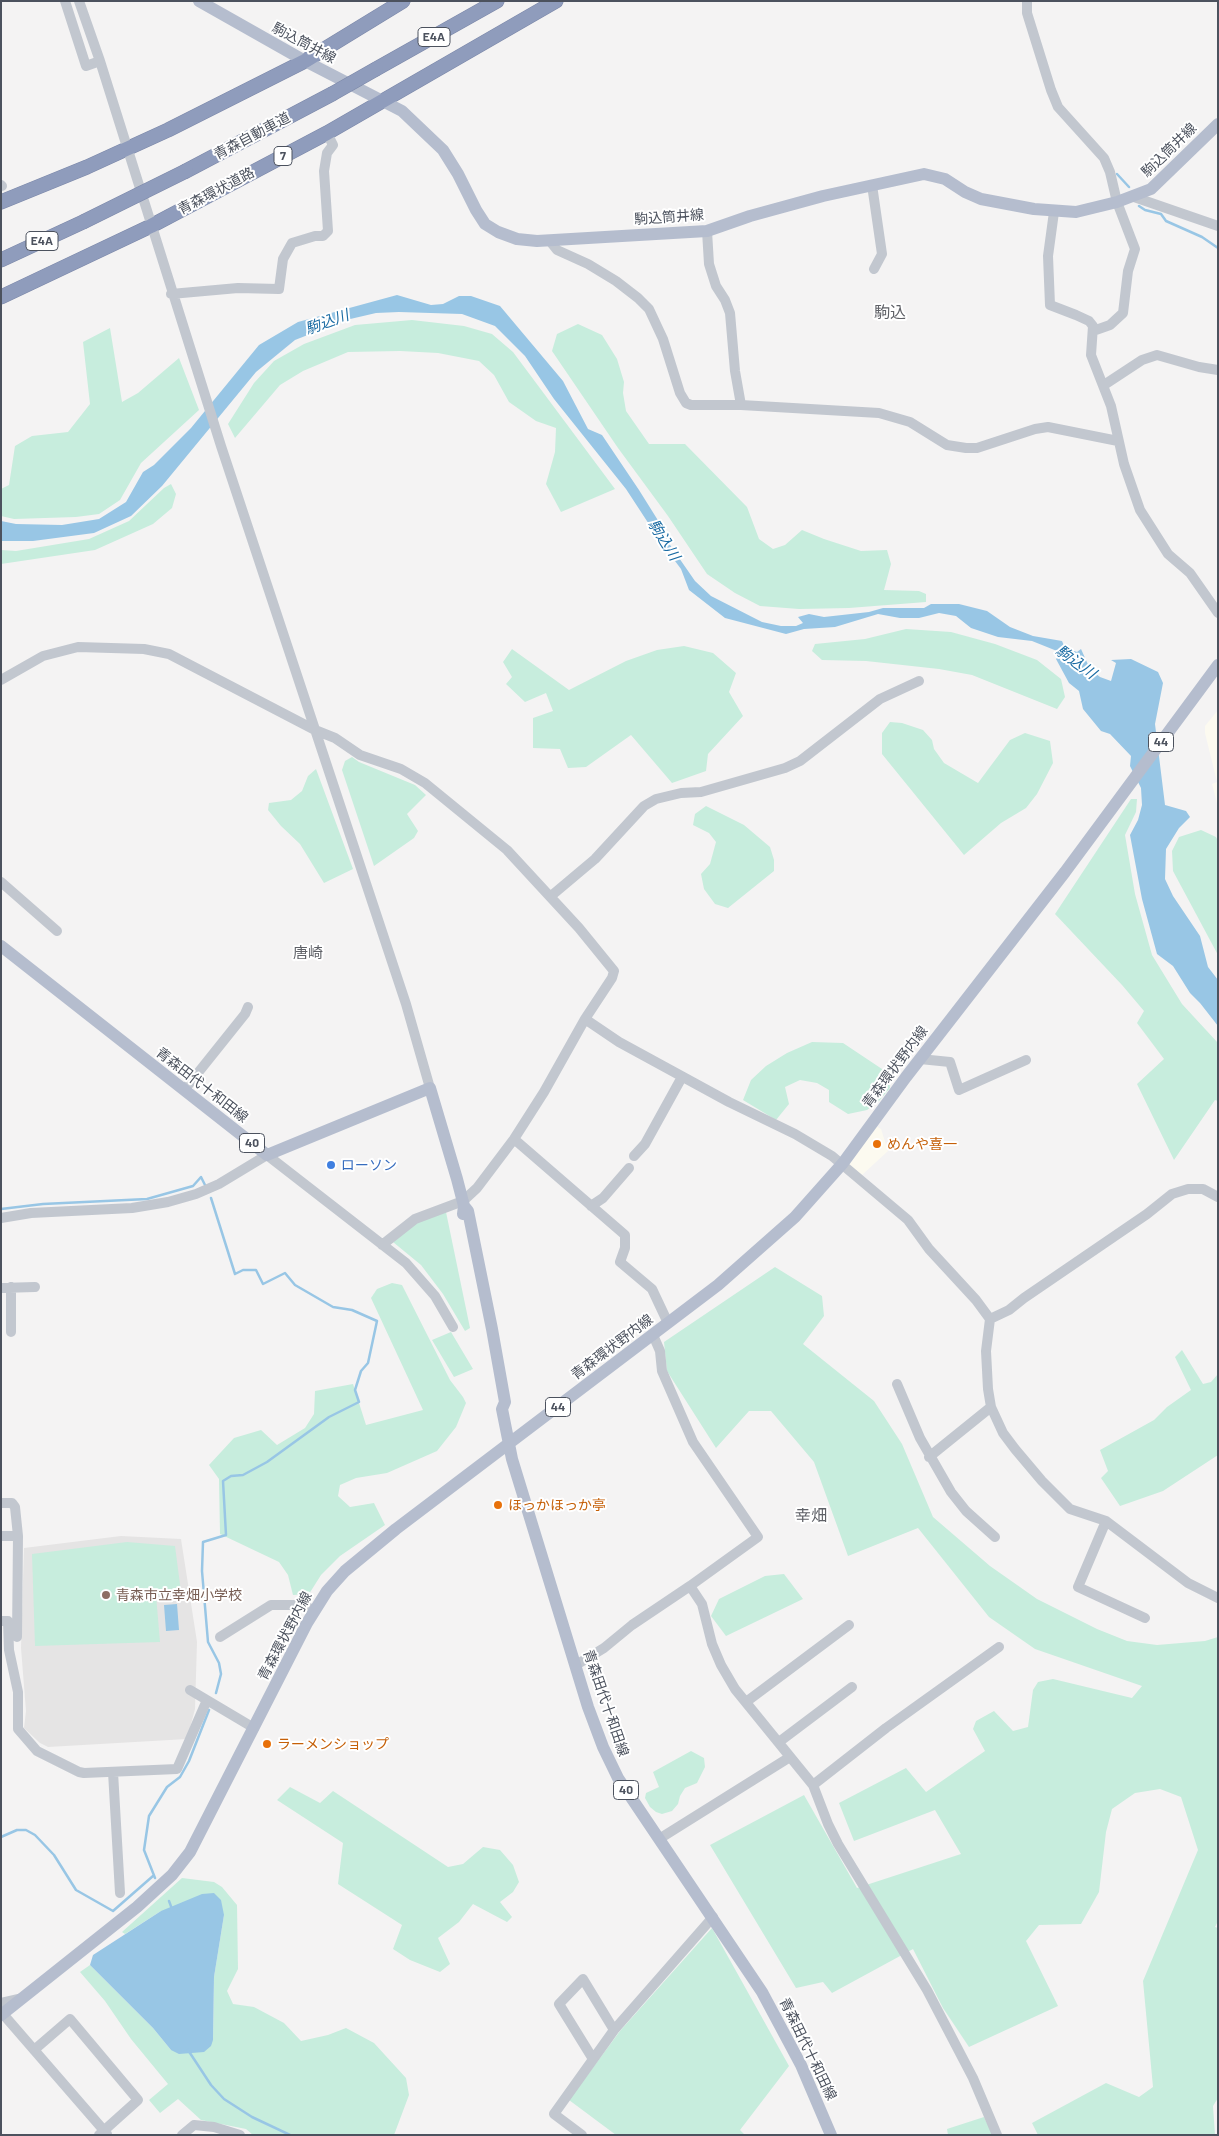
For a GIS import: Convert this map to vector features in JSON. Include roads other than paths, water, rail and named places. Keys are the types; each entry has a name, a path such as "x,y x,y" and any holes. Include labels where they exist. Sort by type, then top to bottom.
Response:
{"highway":[{"path":"1,202 128,149 305,61 403,1"},
{"name":"青森自動車道","path":"1,260 186,171 332,94 497,1"},
{"name":"青森環状道路","path":"1,296 151,226 327,133 556,1"}],"main road":[{"name":"駒込筒井線","path":"198,1 305,61 402,111 417,123 443,150 485,224 498,232 517,239 549,240 707,231 839,192 913,176 935,175 945,178 972,196 1034,210 1076,212 1134,197 1151,189 1218,124"},
{"name":"青森環状野内線","path":"2,2011 22,1998 137,1907 172,1875 190,1852 314,1612 327,1591 345,1571 396,1529 718,1285 795,1217 843,1163 920,1059 1065,872 1218,665"},
{"name":"青森田代十和田線","path":"1,946 267,1155"},
{"name":"40","path":"267,1155 430,1088"},
{"name":"青森田代十和田線","path":"430,1088 463,1204 468,1211 492,1328 505,1402 502,1409 509,1444 602,1747 618,1778 767,2000 801,2064 831,2135"}],"street":[{"path":"66,1 86,66 100,61"},
{"path":"79,1 128,149 171,294 406,1004 430,1088"},
{"path":"1027,1 1028,13 1058,107 1104,158 1110,172 1117,202 1135,248 1128,271 1123,313 1110,325 1093,331"},
{"path":"171,294 238,288 279,290 283,259 292,243 315,236 322,236 328,231 324,171 327,154 333,145 327,133"},
{"path":"872,185 882,254 874,269"},
{"path":"1134,197 1218,226"},
{"path":"1054,212 1048,256 1050,305 1089,321 1093,326 1091,355 1111,406 1118,441 1131,487 1140,510 1168,554 1190,573 1218,612"},
{"path":"707,231 709,264 716,286 725,300 730,313 735,371 741,405"},
{"path":"549,240 556,250 588,264 616,281 649,309 663,339 680,393 686,403 691,405 741,405 879,412 910,422 947,445 966,448 977,448 1035,429 1048,427 1118,441"},
{"path":"1104,385 1142,360 1157,355 1199,367 1218,370"},
{"path":"1,680 43,656 78,647 144,649 169,654 315,730 335,738 360,755 401,769 425,783 507,850 551,896 614,971 612,978 585,1019 544,1092 514,1138 477,1188 463,1204 419,1217 382,1245"},
{"path":"551,896 595,859 644,806 656,799 681,793 701,792 784,768 800,761 880,699 919,681"},
{"path":"1,882 57,930"},
{"path":"185,1089 248,1008"},
{"path":"585,1019 619,1042 795,1134 843,1163 908,1220 929,1249 976,1300 990,1319 986,1336 986,1367 991,1407 1003,1433 1042,1481 1070,1509 1106,1521 1188,1583 1218,1598"},
{"path":"920,1059 950,1062 959,1090 1026,1060"},
{"path":"634,1156 645,1144 682,1076"},
{"path":"514,1138 625,1235 625,1248 620,1262 652,1289 668,1323"},
{"path":"1,1218 31,1213 132,1208 168,1202 196,1194 219,1184 267,1155 406,1263 435,1296 453,1327"},
{"path":"591,1206 604,1198 629,1168"},
{"path":"990,1319 1009,1310 1147,1214 1172,1194 1188,1189 1203,1189 1218,1197"},
{"path":"10,1332 6,1288 35,1287"},
{"path":"576,1665 604,1648 632,1625 758,1537 693,1442 662,1371 660,1351 653,1335"},
{"path":"897,1384 929,1457 951,1492 966,1511 995,1537"},
{"path":"929,1457 991,1407"},
{"path":"1,1503 12,1503 16,1507 18,1536 18,1637"},
{"path":"1106,1521 1078,1587 1145,1618"},
{"path":"1,1536 18,1536"},
{"path":"690,1586 702,1604 712,1644 721,1665 735,1689 813,1785 838,1844 927,1990 973,2078 997,2135"},
{"path":"220,1637 271,1605 306,1606 314,1612"},
{"path":"1,1621 8,1621 8,1650 18,1692 18,1729 37,1751 79,1772 176,1769 208,1700"},
{"path":"746,1702 849,1625"},
{"path":"813,1785 886,1728 998,1647"},
{"path":"778,1742 852,1687"},
{"path":"190,1690 254,1728"},
{"path":"659,1839 790,1757"},
{"path":"113,1772 120,1893"},
{"path":"581,2135 554,2114 614,2030 713,1917"},
{"path":"593,2059 559,2004 583,1979 614,2030"},
{"path":"2,2011 34,2050 103,2133 138,2100 70,2019 34,2050"},
{"path":"182,2135 194,2125 214,2127 240,2135"}],"water":[{"name":"駒込川","path":"397,295 431,305 443,304 459,296 471,296 500,306 563,381 588,429 602,435 664,530 668,542 695,581 711,596 762,622 781,626 796,626 803,623 798,617 809,614 824,617 869,612 883,608 924,608 931,604 959,604 987,611 1010,627 1033,636 1062,641 1065,648 1077,652 1081,649 1090,669 1100,677 1111,681 1116,663 1111,660 1131,659 1158,672 1163,683 1155,724 1165,805 1186,811 1190,817 1179,828 1166,849 1165,879 1173,896 1200,936 1208,967 1218,980 1218,1026 1190,993 1173,966 1157,954 1142,899 1130,835 1138,820 1142,805 1141,788 1130,766 1131,756 1110,734 1101,731 1083,709 1079,691 1069,683 1056,659 1060,654 1057,651 1032,641 998,637 971,628 956,616 939,613 919,618 900,618 878,614 835,627 804,629 786,634 725,618 689,590 681,569 626,489 554,399 525,356 495,326 462,314 376,313 346,320 295,340 256,372 162,486 131,516 94,533 33,541 1,541 1,521 16,524 62,525 99,519 126,502 143,472 154,465 191,428 259,345 298,322"},
{"path":"177,1604 179,1630 166,1631 164,1605"},
{"path":"214,1893 221,1900 224,1915 214,1977 213,2040 211,2046 204,2052 179,2054 171,2050 153,2028 90,1965 93,1955 161,1911 202,1894"}],"waterway":[{"path":"1117,174 1129,187"},
{"path":"1139,206 1145,210 1161,214 1166,221 1202,237 1218,248"},
{"path":"1,1209 43,1204 147,1199 193,1186 201,1177 205,1185"},
{"path":"211,1198 235,1274 243,1270 256,1270 263,1284 285,1273 295,1285 333,1307 352,1310 377,1321 368,1363 361,1371 355,1390 359,1402 329,1417 267,1462 243,1475 231,1476 223,1481 226,1535 203,1542 202,1571 208,1642 219,1663 221,1674 216,1693"},
{"path":"155,1878 144,1850 149,1816 167,1787 180,1777 189,1761 209,1710"},
{"path":"1,1837 17,1830 26,1830 35,1835 54,1855 76,1890 113,1911 153,1876"},
{"path":"169,1901 172,1909"},
{"path":"188,2050 211,2085 224,2099 252,2117 290,2135"}],"place":[{"name":"めんや喜一","path":"877,1144"},
{"name":"ローソン","path":"331,1165"},
{"name":"ほっかほっか亭","path":"498,1505"},
{"name":"青森市立幸畑小学校","path":"106,1595"},
{"name":"ラーメンショップ","path":"267,1744"}],"district":[{"name":"駒込","path":"890,313"},
{"name":"唐崎","path":"308,953"},
{"name":"幸畑","path":"811,1516"}]}
